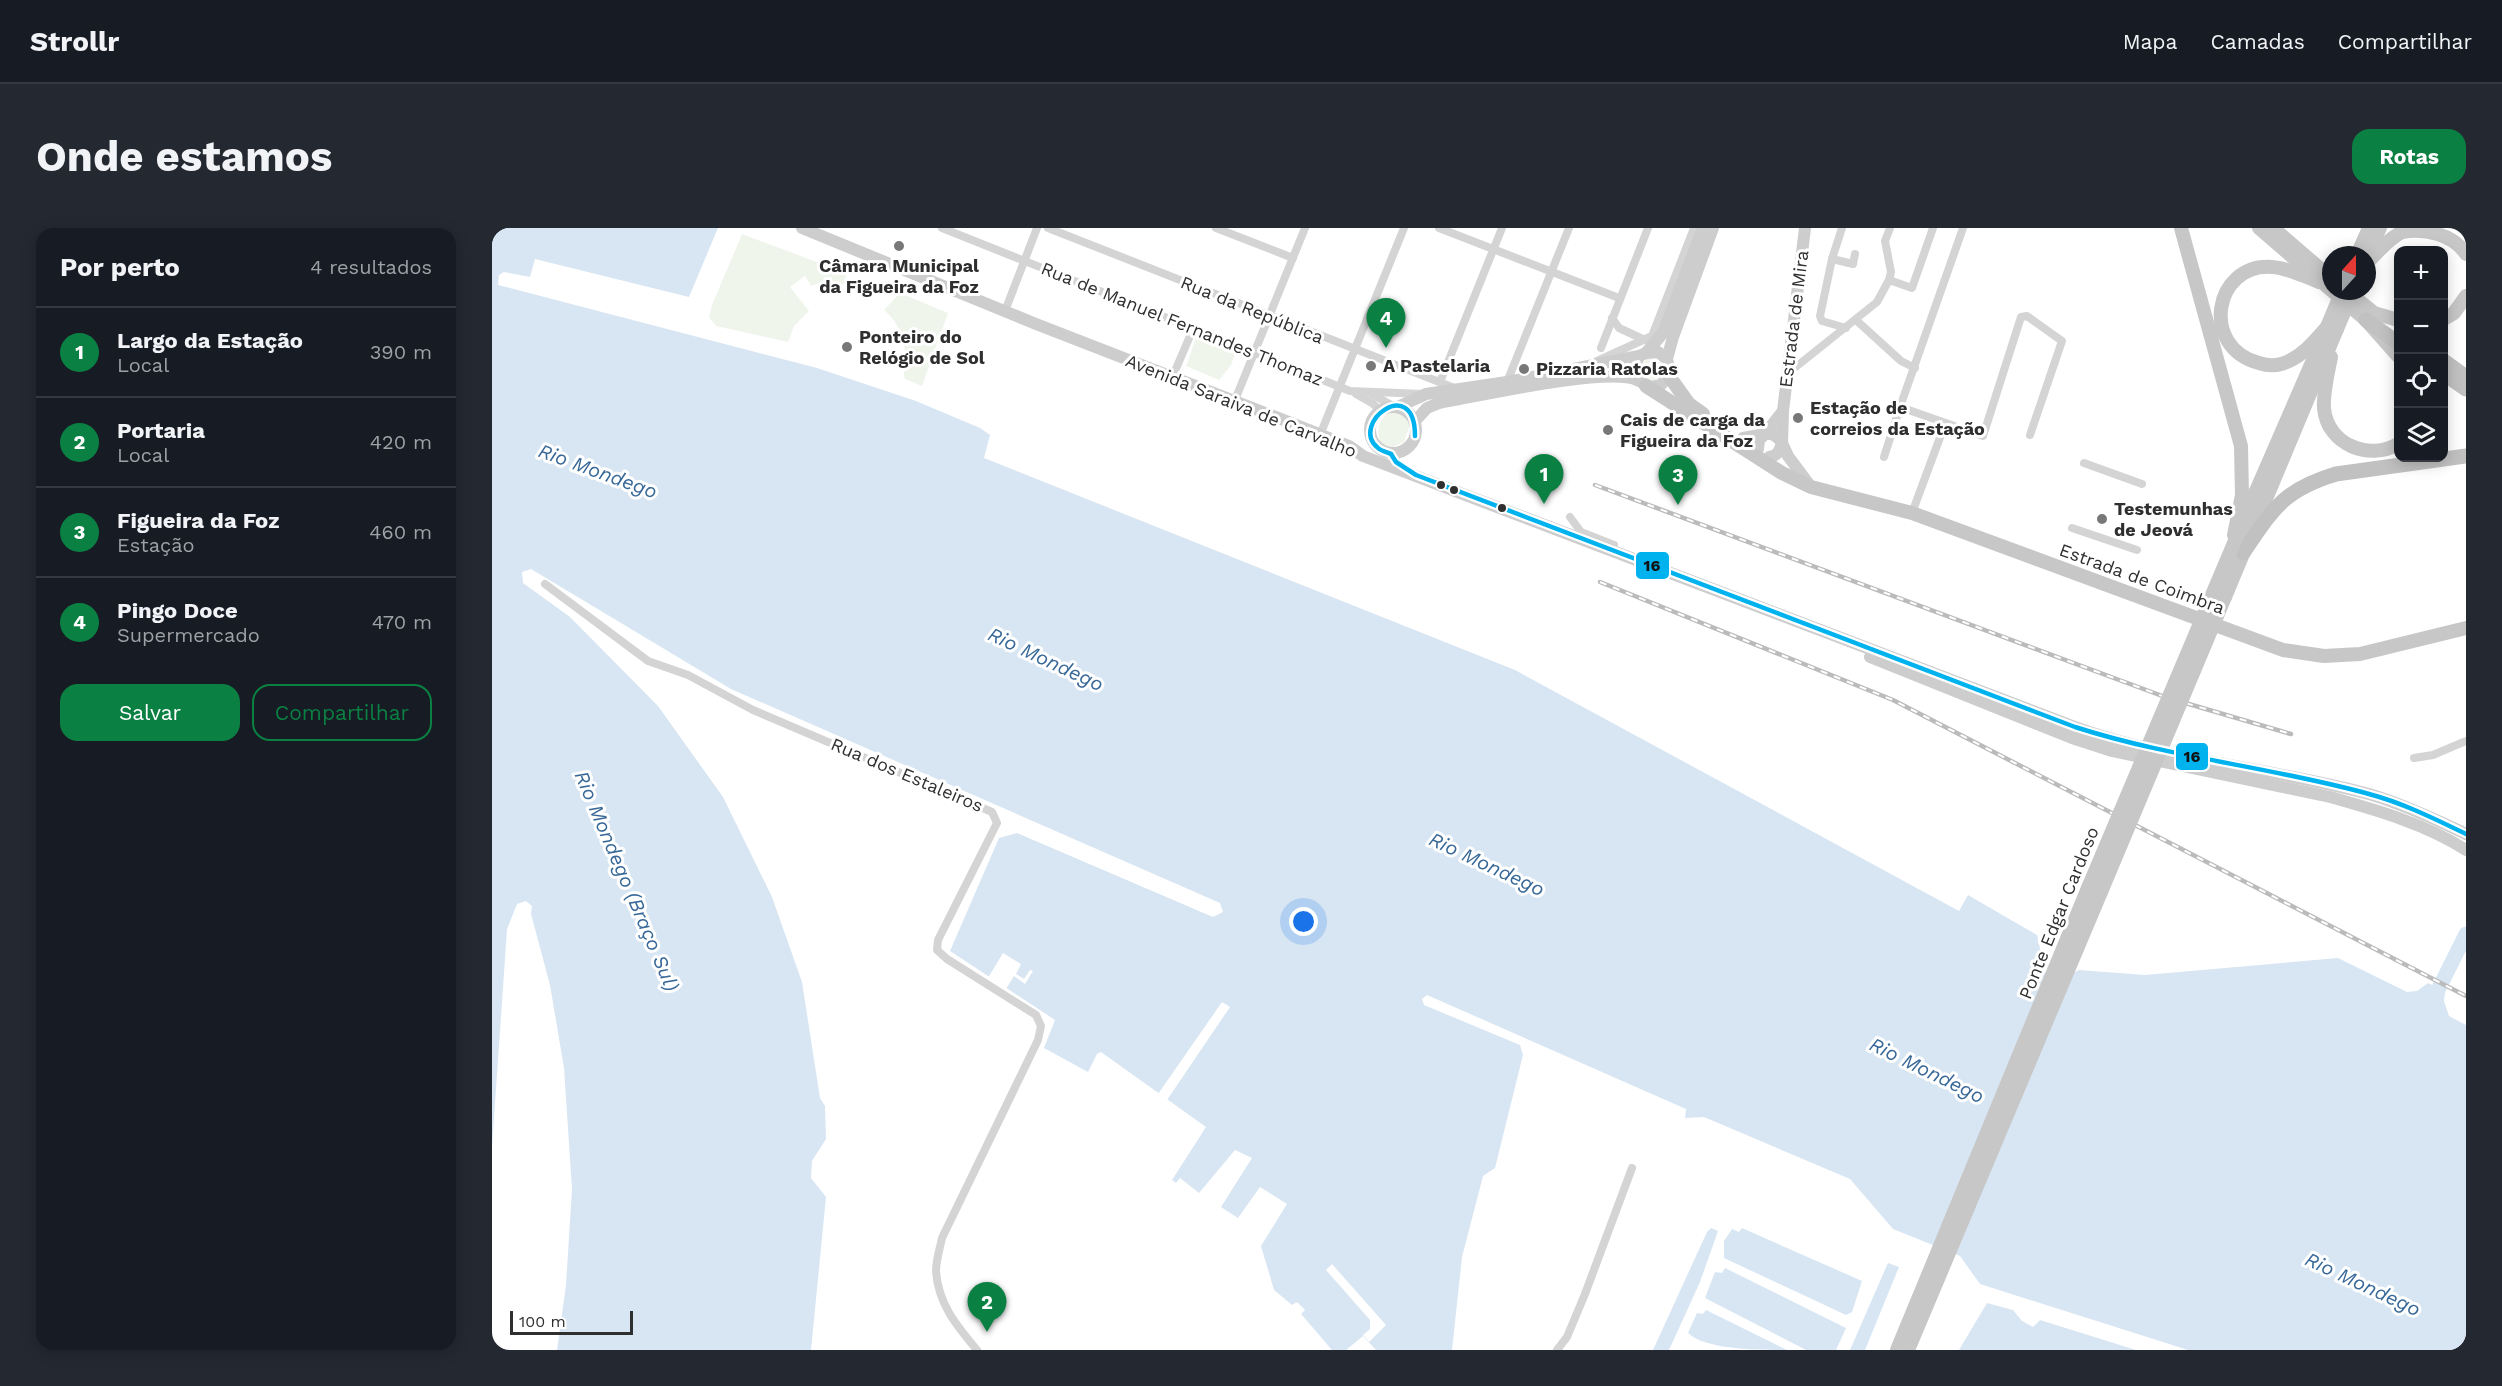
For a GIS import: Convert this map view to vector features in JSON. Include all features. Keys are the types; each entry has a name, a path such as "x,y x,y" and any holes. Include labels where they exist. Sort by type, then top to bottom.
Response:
{"highway":[{"path":"2370,316 2394,328"},
{"path":"2370,316 2394,339"},
{"path":"2448,364 2466,377"},
{"path":"2448,377 2466,389"},
{"path":"2237,551 2272,510 2298,488 2336,474 2466,456"}],"main road":[{"name":"Avenida Saraiva de Carvalho","path":"802,228 1172,378 1235,400 1349,446 1363,456 2074,733"},
{"path":"1641,383 1634,369 1644,350 1663,333 1703,228"},
{"path":"1641,383 1661,385 1669,376 1670,368 1667,359 1673,336 1713,228"},
{"name":"Estrada de Mira","path":"1782,442 1783,411 1805,228"},
{"path":"2181,228 2241,446 2242,472 2237,551"},
{"path":"2259,228 2322,278"},
{"path":"2273,228 2304,255"},
{"path":"2283,228 2322,276"},
{"path":"2359,246 2362,228"},
{"path":"2361,246 2369,228"},
{"path":"2372,246 2380,228"},
{"path":"2376,254 2390,239 2404,231 2432,229 2448,234 2459,243 2466,254"},
{"path":"2322,279 2283,268 2257,268 2238,277 2226,291 2220,306 2220,323 2235,352 2249,361 2266,365 2282,364 2307,349 2332,328 2348,300"},
{"path":"2448,317 2454,313 2466,296"},
{"path":"2341,300 2332,328 2324,408 2328,424 2337,437 2359,450 2385,451 2394,446"},
{"path":"2350,300 2370,316 2394,319"},
{"path":"2353,300 2370,316 2397,354"},
{"name":"Ponte Edgar Cardoso","path":"1908,1350 2261,493 2332,328"},
{"path":"1416,475 1373,443 1370,436 1372,424 1390,407 1426,394 1586,367 1644,350 1658,352 1667,359"},
{"path":"1669,376 1689,404 1743,438 1762,455"},
{"path":"1415,421 1427,408 1439,403 1588,378 1629,377 1762,455 1778,452 1782,442"},
{"path":"1349,446 1363,452 1386,453 1403,452 1408,448 1415,436 1415,421 1409,412 1390,407"},
{"path":"1762,455 1759,440 1783,411"},
{"path":"1743,438 1771,433 1782,442 1788,456 1811,487"},
{"path":"1349,446 1358,448 1370,436"},
{"path":"1408,448 1409,460 1416,475"},
{"name":"Estrada de Coimbra","path":"1762,455 1782,473 1811,487 1912,513 2283,650 2324,656 2360,654 2466,628"},
{"name":"Ponte Edgar Cardoso","path":"1898,1350 2088,888 2237,551"},
{"path":"2074,733 2370,795 2423,814 2466,834"},
{"path":"2074,733 2112,751 2330,797 2416,825 2463,845"}],"street":[{"name":"Rua de Manuel Fernandes Thomaz","path":"942,228 1350,391 1426,394"},
{"path":"1005,311 1037,228"},
{"name":"Rua da República","path":"1048,228 1457,389"},
{"path":"1216,228 1293,258"},
{"path":"1235,400 1305,228"},
{"path":"1320,435 1404,228"},
{"path":"1439,228 1619,298"},
{"path":"1440,382 1502,228"},
{"path":"1507,382 1569,228"},
{"path":"1601,348 1648,228"},
{"path":"1612,318 1644,350 1652,336 1694,228"},
{"path":"1842,228 1832,259 1821,320 1846,328"},
{"path":"1788,374 1877,302 1891,272 1886,241 1890,228"},
{"path":"1889,280 1912,288 1933,228"},
{"path":"1884,457 1963,228"},
{"path":"1832,259 1852,264 1856,254"},
{"path":"1900,407 1983,436 2021,317 2027,316 2062,341 2030,435"},
{"path":"1856,320 1901,361 1915,368"},
{"path":"1172,378 1193,329"},
{"path":"1350,391 1372,403 1390,407"},
{"path":"1372,393 1390,407"},
{"path":"1912,513 1946,424"},
{"path":"2084,463 2142,484"},
{"path":"1570,517 1581,532 1666,567 1681,578"},
{"path":"2072,528 2137,550"},
{"name":"Rua dos Estaleiros","path":"545,584 648,661 688,675 753,710 992,812 997,823 938,940 937,950 947,959 1036,1015 1041,1026 1038,1040 942,1238 936,1269 940,1294 950,1318 977,1350"},
{"path":"2414,758 2433,754 2466,741"},
{"path":"1557,1350 1567,1337 1585,1294 1632,1168"}],"shaded area":[{"path":"742,234 846,273 846,284 833,285 830,280 811,286 805,276 790,287 809,311 794,326 788,342 716,326 709,317"},
{"path":"900,293 948,313 922,386 905,379 905,348 902,336 896,324 884,310"},
{"path":"1196,338 1235,354 1231,365 1219,380 1186,366"},
{"path":"1652,358 1660,361 1663,369 1660,377 1652,380 1644,377 1641,369 1644,361"},
{"path":"1391,412 1405,415 1410,425 1404,442 1391,448 1381,443 1378,430 1381,421"}],"water":[{"path":"492,228 718,228 689,297 535,259 530,277 504,272 499,275 498,285 817,368 916,401 980,428 990,435 984,458 1515,670 1959,911 1968,895 2037,935 2046,976 2061,979 2079,970 2145,975 2338,958 2407,992 2417,991 2428,983 2445,991 2444,1001 2449,1016 2466,1025 2466,1350 2188,1350 1980,1284 1960,1256 1893,1229 1850,1179 1704,1117 1685,1118 1686,1109 1427,995 1422,999 1424,1005 1520,1045 1523,1055 1495,1168 1483,1176 1462,1257 1452,1350 1376,1350 1363,1336 1346,1350 1332,1350 1301,1314 1305,1310 1297,1302 1292,1305 1274,1290 1261,1246 1287,1204 1260,1187 1238,1218 1221,1207 1252,1158 1235,1150 1199,1193 1180,1178 1176,1183 1172,1180 1206,1127 1101,1052 1097,1054 1088,1072 1044,1048 1055,1020 950,951 999,838 1017,833 1213,917 1223,912 1220,903 731,689 531,569 522,572 523,583 570,617 658,706 723,797 772,897 802,982 820,1098 825,1106 826,1139 812,1161 811,1178 826,1197 811,1350 557,1350 566,1285 572,1189 564,1068 550,985 531,914 532,906 526,901 517,904 507,929 492,1147"},
{"path":"1711,1228 1718,1231 1700,1282 1669,1350 1653,1350 1707,1232"},
{"path":"1742,1228 1862,1281 1852,1312 1846,1315 1724,1258 1724,1241 1732,1229 1739,1232"},
{"path":"1888,1263 1899,1267 1865,1350 1850,1350"},
{"path":"1725,1268 1846,1328 1836,1350 1806,1350 1705,1298 1715,1272 1722,1273"},
{"path":"1987,1303 2013,1310 2022,1321 2033,1327 2040,1320 2136,1350 1959,1350"},
{"path":"1706,1310 1787,1350 1734,1348 1696,1339 1688,1333 1697,1313 1703,1314"}],"pier":[{"path":"1003,953 1021,964 1016,974 1024,979 1030,970 1033,971 1025,984 1014,976 1006,989 988,978"},
{"path":"1222,1002 1230,1007 1167,1100 1158,1094"},
{"path":"1332,1264 1386,1325 1369,1342 1363,1335 1370,1329 1370,1320 1326,1270"}],"waterway":[{"path":"2430,1006 2466,934"}],"railway":[{"path":"1595,485 2165,697 2291,734"},
{"path":"1600,582 1893,700 2466,996"}],"transit line":[{"name":"16","path":"1391,454 1379,449 1371,438 1371,427 1385,409 1395,406 1405,408 1412,417 1415,436"},
{"name":"16","path":"1391,454 1396,462 1416,475 2075,727 2148,747 2296,776 2369,794 2431,817 2466,834"}],"place":[{"name":"Câmara Municipal da Figueira da Foz","path":"899,246"},
{"name":"Ponteiro do Relógio de Sol","path":"847,347"},
{"name":"Pingo Doce","path":"1386,348"},
{"name":"A Pastelaria","path":"1371,366"},
{"name":"Pizzaria Ratolas","path":"1524,369"},
{"name":"Estação de correios da Estação","path":"1798,418"},
{"name":"Cais de carga da Figueira da Foz","path":"1608,430"},
{"name":"Largo da Estação","path":"1544,504"},
{"name":"Figueira da Foz","path":"1678,505"},
{"name":"Testemunhas de Jeová","path":"2102,519"},
{"name":"Portaria","path":"987,1332"}],"water label":[{"name":"Rio Mondego","path":"598,471"},
{"name":"Rio Mondego","path":"1046,659"},
{"name":"Rio Mondego","path":"1487,864"},
{"name":"Rio Mondego (Braço Sul)","path":"627,881"},
{"name":"Rio Mondego","path":"1927,1070"},
{"name":"Rio Mondego","path":"2363,1284"}]}
